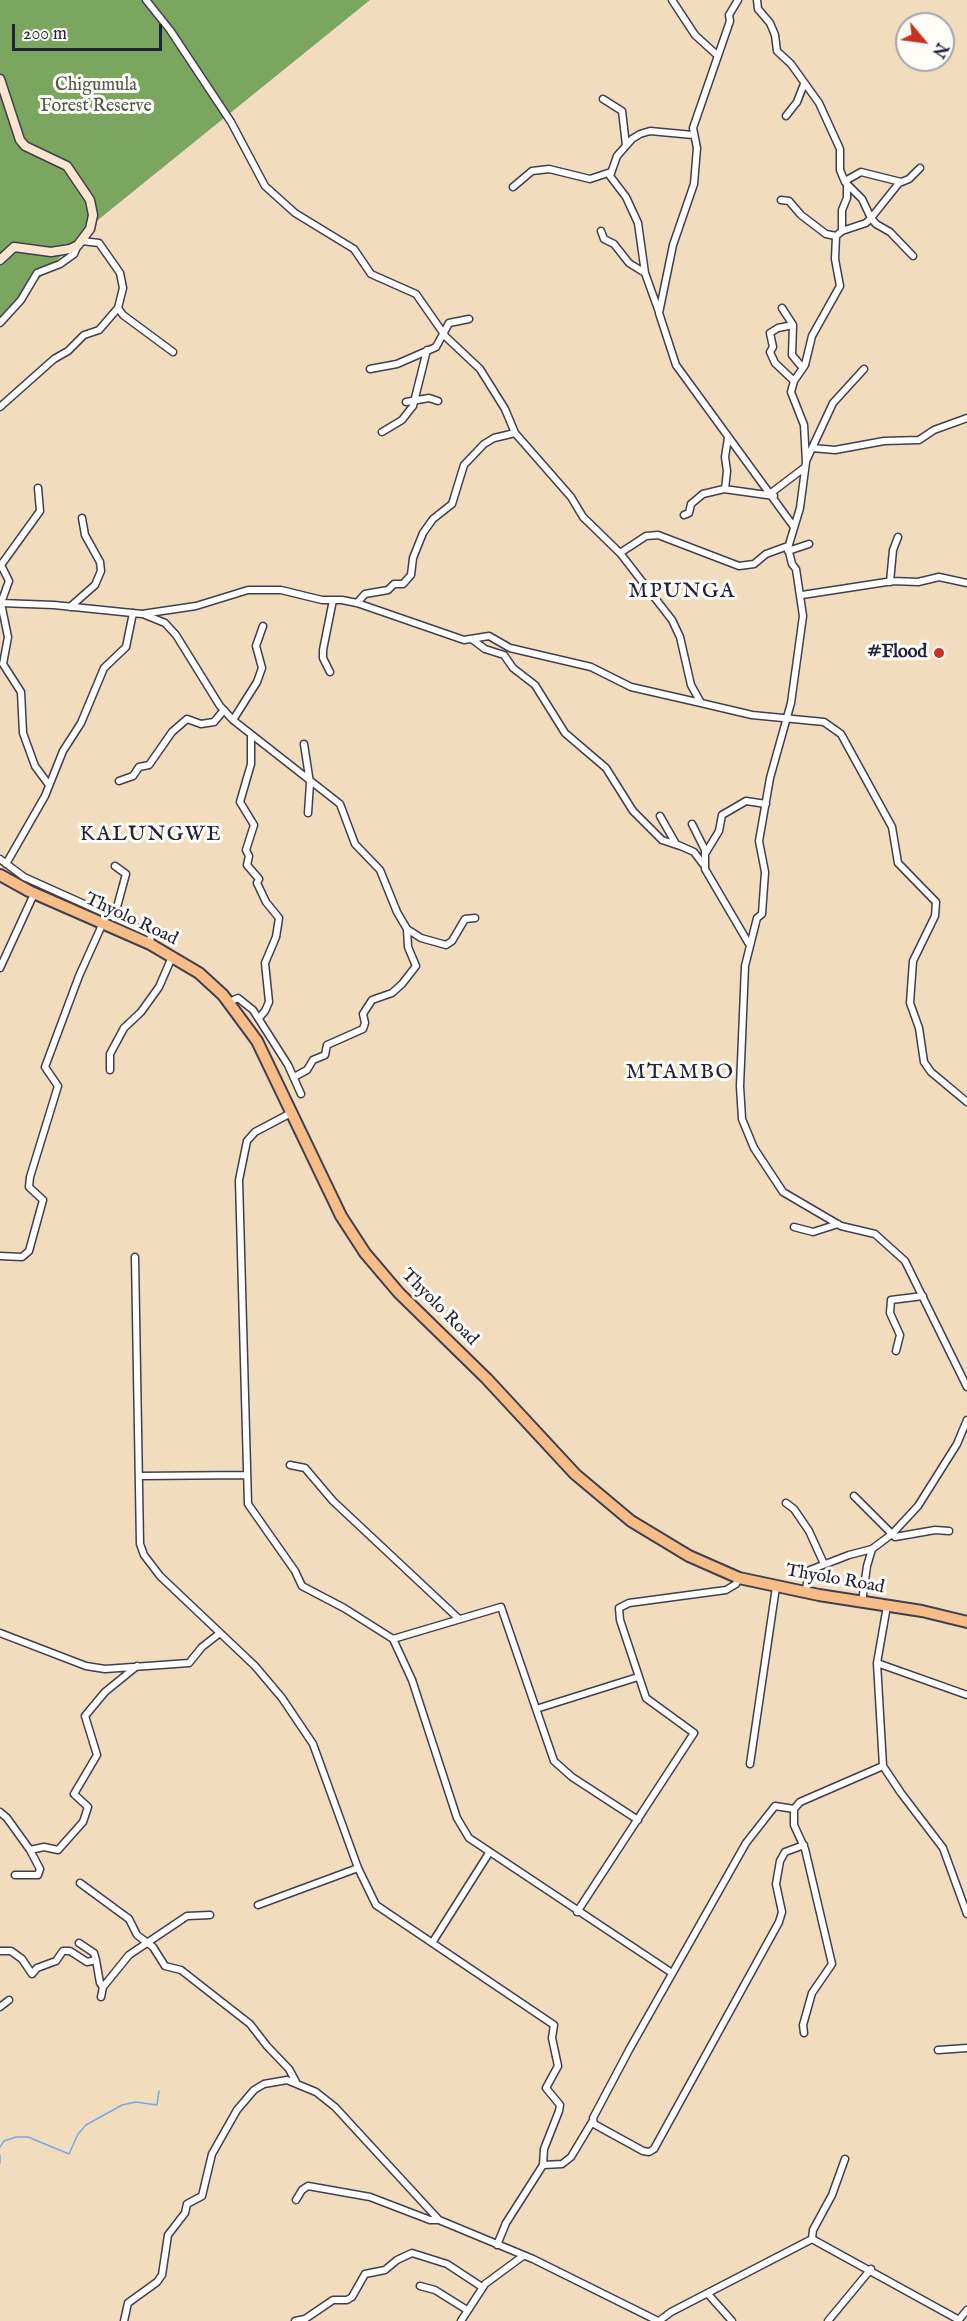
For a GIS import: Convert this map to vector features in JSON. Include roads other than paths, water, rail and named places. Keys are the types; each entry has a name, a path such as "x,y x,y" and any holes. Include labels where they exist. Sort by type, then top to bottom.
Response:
{"highway":[{"name":"Thyolo Road","path":"0,875 34,894 150,944 172,956 199,973 229,1002 257,1041 352,1235 399,1293 487,1379 591,1489 631,1521 672,1547 740,1578 805,1593 967,1622"}],"street":[{"path":"146,0 170,30 231,122 265,186 295,213 354,249 371,274 416,294 443,332 480,369 505,409 515,433 571,497 583,517 620,553 677,629 688,676 701,703"},
{"path":"672,0 695,35 717,55"},
{"path":"659,313 673,245 694,184 697,148 693,135 717,55 730,21 731,8 738,0"},
{"path":"757,0 758,9 770,23 775,35 777,51 791,64 819,102 840,149 840,170 846,182 862,199 876,224 890,232 913,256"},
{"path":"0,79 20,140 25,146 66,166 93,207 92,220 70,256 37,273 23,297 0,323"},
{"path":"786,116 797,102 804,84"},
{"path":"603,99 622,111 626,145"},
{"path":"693,135 650,131 632,139 626,145 610,176 626,197 639,223 645,273 676,365 794,527"},
{"path":"920,168 902,182 866,223 842,231 836,236 835,259 840,289 812,336 805,365 794,381 791,392 804,424 805,465 800,508 788,549 796,569 802,596 803,616 787,719 759,841 765,872 762,914 757,918 745,966 740,1086 745,1130 763,1164 783,1192 838,1224 873,1233 894,1250 907,1265 967,1387"},
{"path":"513,187 532,171 549,169 591,179 611,172"},
{"path":"846,182 861,172 902,182"},
{"path":"842,231 842,210 847,198 846,182"},
{"path":"782,200 789,201 801,215 826,234 836,236"},
{"path":"601,231 604,239 614,244 629,263 645,273"},
{"path":"0,260 14,247 62,252 80,243 99,243 120,273 123,288 118,308 99,330 84,335 0,407"},
{"path":"118,308 127,318 173,352"},
{"path":"782,308 793,325 792,355 802,367"},
{"path":"370,369 396,364 436,347 448,323 469,319"},
{"path":"793,325 778,328 770,333 773,346 770,352 775,363 794,381"},
{"path":"382,432 402,420 415,402 427,350"},
{"path":"684,515 689,513 691,504 703,494 725,489 772,495 805,465 833,403 864,369"},
{"path":"406,402 429,398 438,400"},
{"path":"812,448 835,450 884,441 919,440 934,430 967,418"},
{"path":"357,603 365,594 388,591 394,584 403,584 411,574 413,558 423,533 433,519 452,504 464,465 484,444 494,438 515,433"},
{"path":"725,489 727,471 725,457 728,438"},
{"path":"38,488 40,511 1,565 9,582 1,603 8,637 3,664 21,692 23,733 35,766 49,786"},
{"path":"70,607 95,585 101,571 100,562 85,535 82,518"},
{"path":"620,553 646,536 658,535 739,566 754,564 766,554 809,544"},
{"path":"891,582 893,550 898,537"},
{"path":"802,596 891,582 918,582 939,577 967,583"},
{"path":"953,581 967,588"},
{"path":"1,603 142,614 196,606 248,590 281,590 322,600 357,603 464,640 489,636 510,648 591,667 631,687 719,709 824,722 841,734 892,827 898,863 936,902 935,916 913,961 910,1002 919,1028 924,1062 931,1072 967,1102"},
{"path":"330,672 323,658 323,651 333,600"},
{"path":"6,864 49,786 63,751 81,723 104,668 126,646 133,613"},
{"path":"142,614 165,624 176,634 224,710 233,720 308,776 340,804 355,844 380,870 396,912 407,929 421,938 446,945 452,941 465,919 475,918"},
{"path":"233,720 257,682 262,668 256,646 264,626"},
{"path":"473,640 485,649 504,655 513,668 535,685 566,733 606,768 633,811 662,840 694,852 704,865 718,895 749,944"},
{"path":"119,781 133,776 139,767 149,765 172,732 187,719 201,724 214,722 224,710"},
{"path":"251,735 251,764 240,802 255,825 246,850 249,856 247,865 253,869 266,902 279,918 276,937 265,963 269,1002 266,1011 258,1018"},
{"path":"304,744 310,783 308,813"},
{"path":"705,855 718,831 722,815 746,801 766,804"},
{"path":"660,816 675,842 680,846"},
{"path":"692,824 701,840 705,855 704,865"},
{"path":"0,859 24,877 151,934 150,944"},
{"path":"114,918 126,874 115,866"},
{"path":"0,968 34,894"},
{"path":"0,1256 22,1257 29,1251 43,1200 29,1187 30,1177 58,1086 45,1067 75,985 102,925"},
{"path":"294,1077 307,1070 313,1060 325,1055 327,1046 363,1029 365,1023 363,1014 372,1000 392,993 416,966 408,947 407,929"},
{"path":"110,1070 111,1054 124,1028 141,1012 159,987 172,956"},
{"path":"229,1002 235,998 243,1000 258,1018 294,1077 301,1094"},
{"path":"291,1113 255,1132 247,1141 239,1180 248,1504 295,1571 302,1586 374,1625 393,1639 412,1680 460,1826 474,1843 672,1973"},
{"path":"794,1227 813,1232 838,1224"},
{"path":"135,1257 140,1544 144,1555 160,1576 270,1682 313,1744 358,1868 376,1905 554,2025 552,2038 558,2066 546,2088 560,2105 544,2149 543,2165 506,2223 497,2245"},
{"path":"896,1351 900,1335 890,1313 891,1300 923,1296"},
{"path":"805,1593 808,1572 872,1549 892,1534 928,1491 957,1444 967,1420"},
{"path":"290,1465 305,1468 333,1501 459,1619"},
{"path":"140,1476 246,1474"},
{"path":"854,1496 898,1538 935,1530 950,1531"},
{"path":"786,1503 794,1509 809,1531 825,1564"},
{"path":"862,1602 872,1549"},
{"path":"577,1912 694,1733 649,1701 638,1677 620,1620 619,1608 629,1603 726,1590 736,1584 740,1578"},
{"path":"750,1764 776,1587"},
{"path":"887,1606 878,1663 884,1766 901,1793 943,1848 967,1914"},
{"path":"393,1639 501,1607 554,1761 572,1777 638,1820"},
{"path":"0,1633 87,1666 105,1669 189,1663 201,1647 220,1633"},
{"path":"878,1663 967,1695"},
{"path":"30,1850 44,1847 58,1850 83,1822 88,1807 76,1799 74,1794 97,1755 85,1716 105,1692 137,1666"},
{"path":"536,1709 638,1677"},
{"path":"804,2033 803,2025 812,1993 832,1964 804,1845 794,1825 794,1809 800,1802 884,1766"},
{"path":"543,2165 562,2164 571,2157 746,1843 775,1806 794,1809"},
{"path":"0,1812 30,1850 40,1869 38,1875 15,1875"},
{"path":"592,2121 644,2151 649,2152 654,2149 779,1922 782,1912 776,1884 780,1861 785,1852 804,1845"},
{"path":"432,1943 489,1853"},
{"path":"258,1905 358,1868"},
{"path":"80,1883 129,1919 137,1935 153,1947 165,1966 181,1971 250,2024 289,2069 296,2082"},
{"path":"101,1997 103,1987 117,1974 120,1963 146,1943 187,1916 210,1914"},
{"path":"80,1943 94,1953 100,1983 103,1987"},
{"path":"0,1951 11,1951 22,1959 32,1974 36,1968 56,1961 63,1951 70,1951 87,1962 96,1960"},
{"path":"0,2007 9,2000"},
{"path":"938,2050 967,2048"},
{"path":"124,2321 128,2303 157,2282 162,2275 168,2235 185,2213 188,2204 202,2196 212,2154 237,2110 254,2090 264,2084 287,2080 316,2092 335,2107 439,2220"},
{"path":"812,2239 813,2230 831,2195 845,2158"},
{"path":"296,2200 302,2190 308,2186 370,2197 430,2220 439,2220 523,2256 658,2321 812,2239"},
{"path":"812,2239 871,2269 958,2320 967,2310"},
{"path":"295,2321 305,2319 333,2300 347,2300 352,2297 365,2274 385,2270 397,2260 412,2253 447,2264 482,2287"},
{"path":"461,2321 482,2287 523,2256"},
{"path":"828,2321 871,2269"},
{"path":"420,2286 435,2290 467,2310"},
{"path":"708,2294 732,2321"}],"waterway":[{"path":"0,2147 4,2141 16,2137 28,2137 69,2154 78,2134 86,2125 122,2105 136,2102 157,2105 159,2091"},
{"path":"0,2155 0,2163"}],"place":[{"name":"#Flood","path":"939,653"}],"district":[{"name":"MPUNGA","path":"682,593"},
{"name":"KALUNGWE","path":"151,836"},
{"name":"MTAMBO","path":"680,1074"}],"park label":[{"name":"Chigumula Forest Reserve","path":"96,96"}]}
